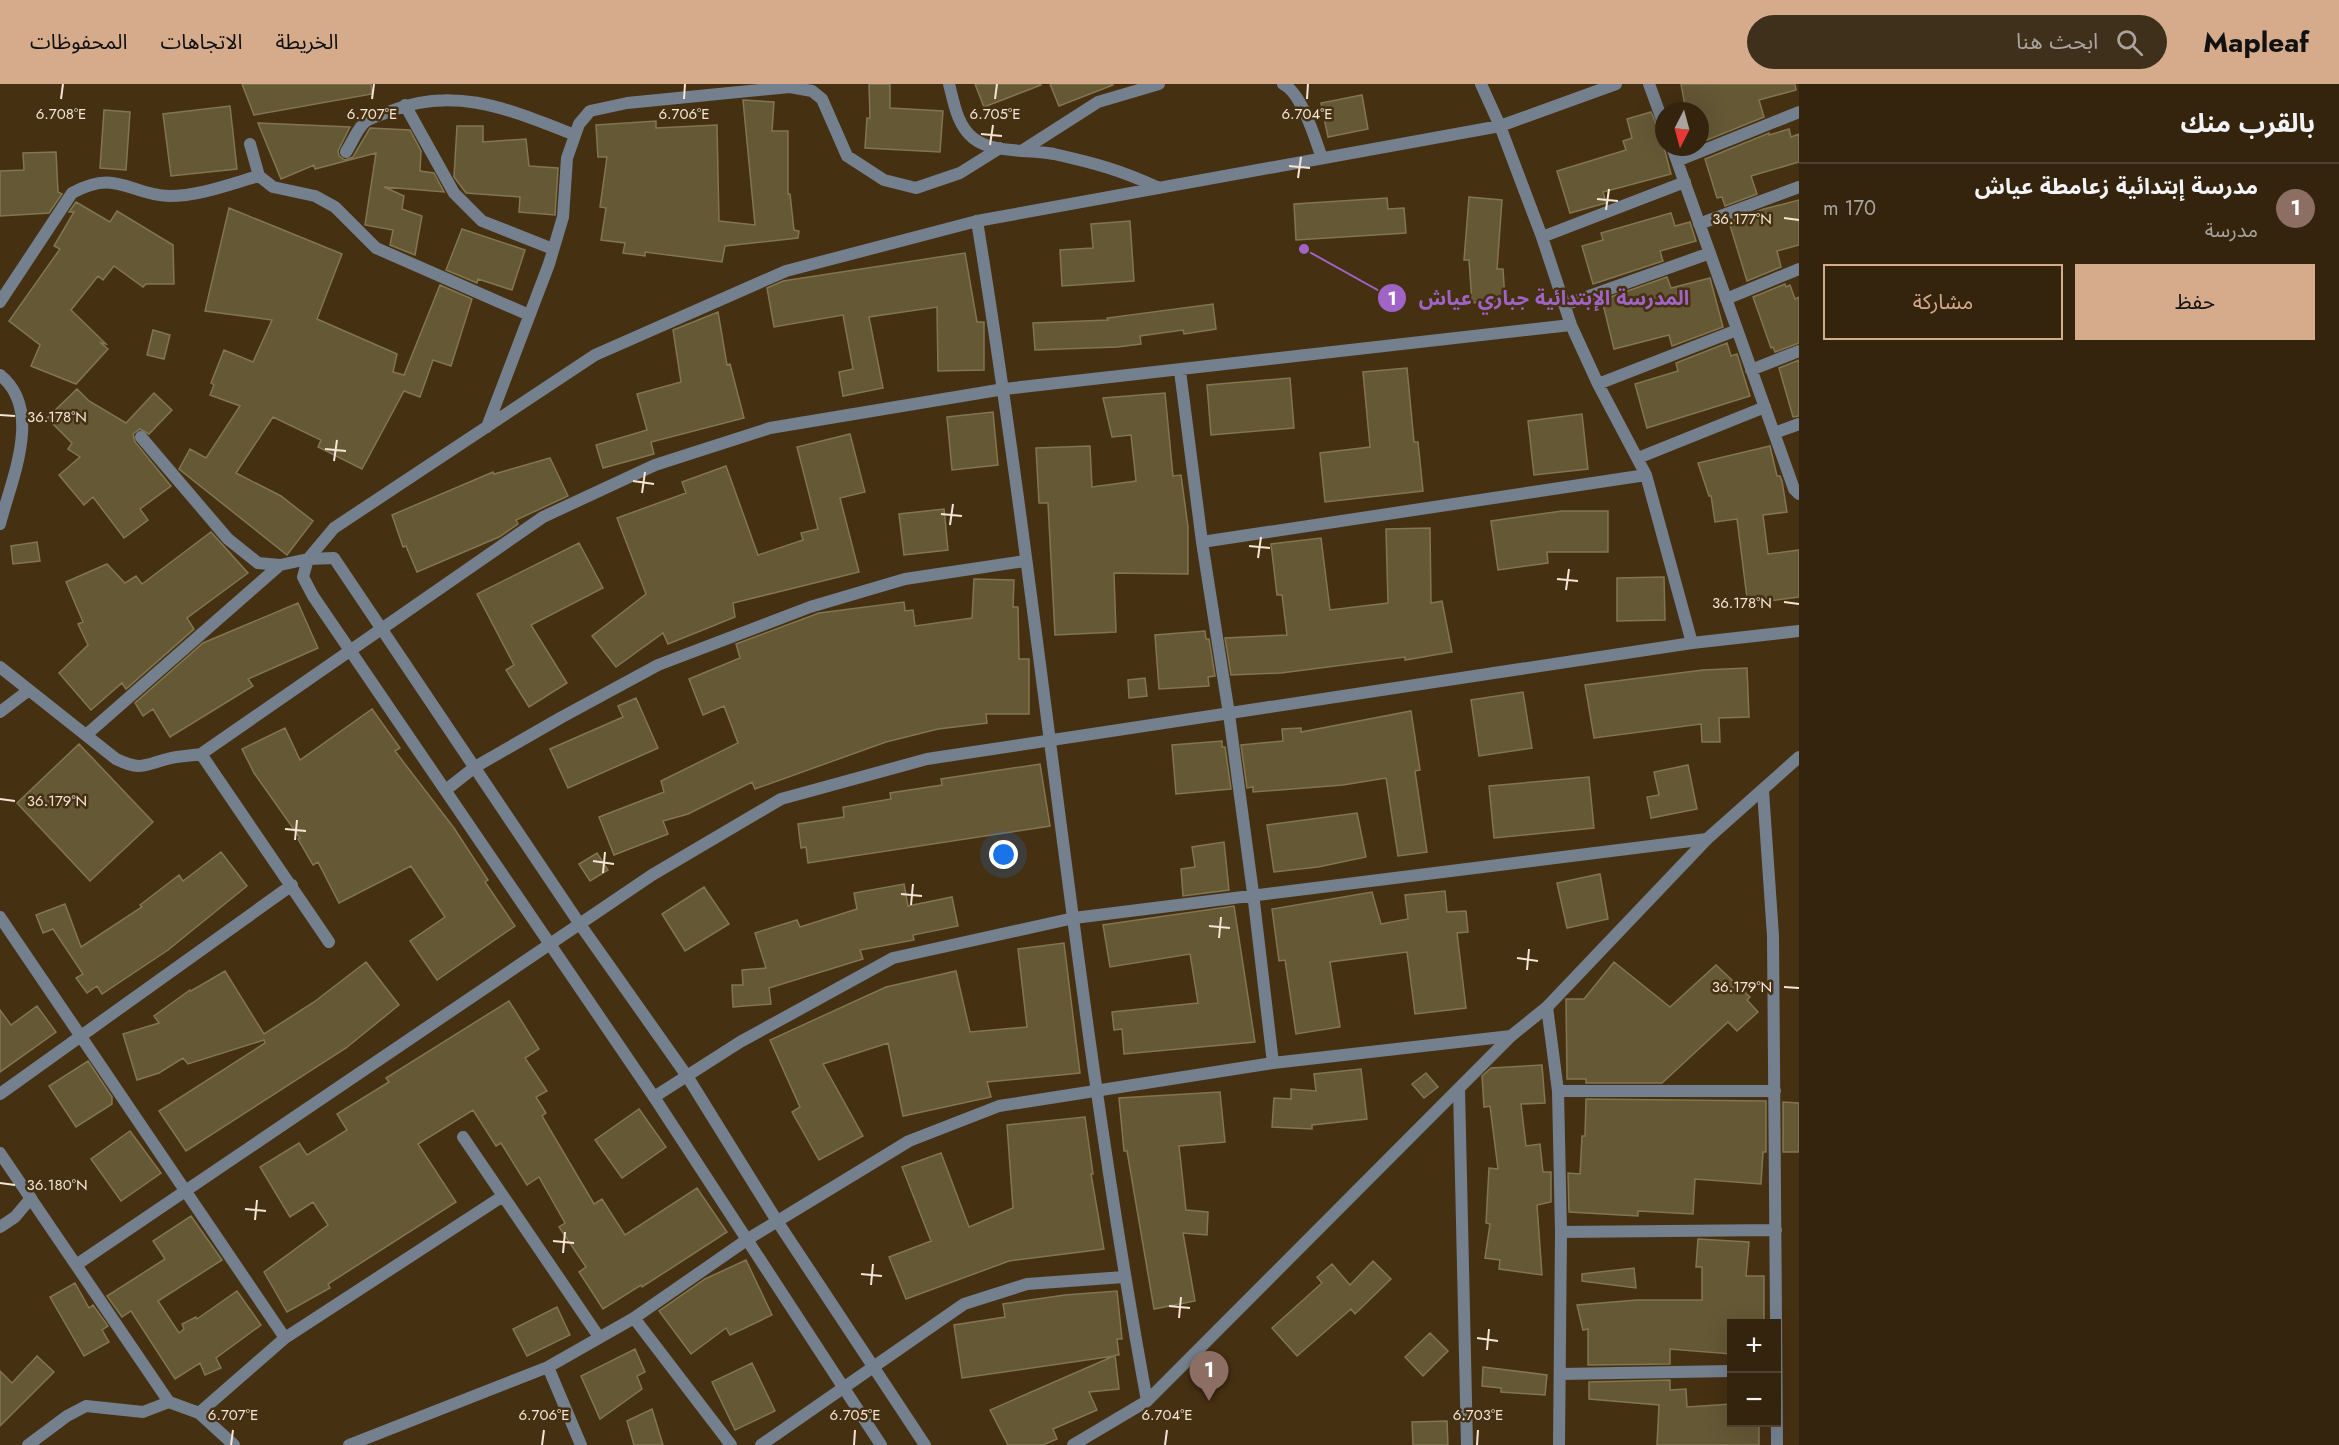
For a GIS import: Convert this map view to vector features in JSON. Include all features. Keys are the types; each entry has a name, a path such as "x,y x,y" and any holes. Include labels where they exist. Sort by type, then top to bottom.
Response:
{"street":[{"path":"949,84 961,126 975,139 1000,148 1050,153 1118,169 1159,188"},
{"path":"1023,150 1098,102 1145,85 1159,84"},
{"path":"1283,84 1288,87 1305,114 1322,158"},
{"path":"1481,84 1500,126 1542,237 1571,325 1598,384 1646,475 1692,643"},
{"path":"881,1445 654,1097 548,945 447,789 349,651 303,577 308,559 334,528 595,355 786,271 976,221 1500,126 1616,84"},
{"path":"1649,84 1656,102"},
{"path":"487,427 553,249 563,218 567,158 579,124 590,111 627,103 790,87 812,91 822,99 847,156 884,180 916,188 960,173 1000,148"},
{"path":"346,152 366,121 405,105 469,100 508,109 575,135"},
{"path":"405,105 453,193 482,220 553,249"},
{"path":"1677,160 1799,112"},
{"path":"250,144 259,176 273,187 315,196 335,207 376,249 529,315"},
{"path":"1675,156 1794,489 1799,494"},
{"path":"0,302 72,194 84,186 112,182 166,196 190,195 259,176"},
{"path":"1542,237 1685,183"},
{"path":"1699,224 1799,187"},
{"path":"976,221 1004,389 1096,1092 1124,1277 1147,1401"},
{"path":"1564,305 1710,253"},
{"path":"1726,299 1799,269"},
{"path":"0,667 86,735 127,764 153,765 166,759 201,754 543,517 655,465 770,428 1004,389 1180,371 1571,325"},
{"path":"1598,384 1737,330"},
{"path":"1751,370 1799,351"},
{"path":"1180,371 1202,542 1229,714 1273,1063"},
{"path":"0,375 10,383 22,408 22,432 19,454 0,524"},
{"path":"1638,458 1765,407"},
{"path":"1774,433 1799,424"},
{"path":"141,437 228,539 258,563 280,565 308,559 334,558 579,923 687,1076 777,1221 925,1445"},
{"path":"1202,542 1646,475"},
{"path":"447,789 475,767 658,665 810,607 905,579 1025,561"},
{"path":"86,735 280,565"},
{"path":"76,1265 579,923 652,875 781,799 927,759 1692,643 1799,631"},
{"path":"0,712 29,690"},
{"path":"201,754 329,942"},
{"path":"1073,1445 1147,1401 1511,1036 1547,1007 1707,839 1799,757"},
{"path":"1763,791 1773,936 1777,1319"},
{"path":"654,1097 740,1041 893,958 1074,918 1253,893 1707,839"},
{"path":"0,1094 292,885"},
{"path":"0,917 285,1338"},
{"path":"1547,1007 1558,1091 1561,1232 1558,1445"},
{"path":"349,1445 548,1367 634,1318 747,1239 909,1141 999,1106 1273,1063 1511,1036"},
{"path":"1459,1089 1467,1445"},
{"path":"1558,1091 1775,1091"},
{"path":"463,1137 599,1337"},
{"path":"0,1153 170,1402 199,1413 234,1445"},
{"path":"199,1413 285,1338 503,1196"},
{"path":"0,1227 15,1217 31,1198"},
{"path":"1561,1232 1776,1230"},
{"path":"761,1445 964,1304 1027,1284 1124,1277"},
{"path":"634,1318 731,1445"},
{"path":"548,1367 581,1445"},
{"path":"1560,1374 1727,1371"},
{"path":"1777,1373 1777,1445"},
{"path":"28,1445 67,1416 86,1406 143,1412 170,1402"}],"building":[{"path":"242,84 371,84 372,94 254,115"},
{"path":"869,84 890,84 890,108 943,111 940,152 865,148 867,118 870,118"},
{"path":"975,84 1041,84 1041,85 984,107"},
{"path":"1050,84 1112,84 1113,85 1059,106"},
{"path":"1681,84 1795,84 1796,90 1759,100 1764,117 1709,139 1709,102 1684,102"},
{"path":"1362,95 1368,129 1328,137 1321,103"},
{"path":"743,100 774,102 772,131 788,131 788,194 790,194 794,230 799,231 798,238 725,246 722,262 645,252 645,256 623,253 625,243 601,240 606,208 600,207 607,157 598,157 596,125 656,121 656,128 717,125 719,221 755,225"},
{"path":"230,106 237,169 171,176 163,114"},
{"path":"104,110 130,112 126,170 100,168"},
{"path":"1651,112 1655,121 1655,156 1666,156 1671,174 1603,192 1606,203 1570,213 1557,171 1626,150 1623,141 1632,138 1627,119"},
{"path":"258,123 350,127 338,151 339,156 345,160 353,157 370,128 410,130 421,151 420,171 434,173 444,192 384,187 404,196 402,209 422,216 415,255 390,245 393,230 365,225 376,153 315,169 314,165 281,179"},
{"path":"457,126 483,126 483,142 526,139 529,166 558,168 555,215 519,212 520,197 466,193 454,177"},
{"path":"1789,129 1791,137 1799,134 1799,162 1751,176 1757,194 1725,206 1722,197 1717,198 1705,159 1769,133 1769,135"},
{"path":"56,152 58,192 62,194 49,213 0,216 0,171 24,170 23,153"},
{"path":"1469,197 1502,200 1497,269 1503,269 1505,300 1472,303 1469,260 1464,260"},
{"path":"1387,198 1388,209 1404,208 1406,233 1296,240 1294,204"},
{"path":"1799,200 1799,245 1777,251 1781,267 1747,281 1729,222 1764,209"},
{"path":"76,202 110,222 117,211 173,245 174,284 146,284 143,287 114,266 103,280 98,276 71,310 106,344 101,343 108,349 76,384 31,366 40,345 9,321 60,249 54,246 74,212 69,212"},
{"path":"229,208 342,254 317,319 397,354 393,372 404,375 440,285 472,299 451,366 433,360 420,397 404,391 362,469 318,447 321,440 273,417 236,473 281,496 313,521 287,555 179,469 190,449 206,458 240,406 210,395 214,385 211,383 224,350 253,362 272,320 205,311"},
{"path":"1671,213 1675,226 1690,222 1696,241 1660,251 1663,261 1593,284 1582,246 1603,240 1601,233"},
{"path":"1130,221 1134,281 1062,286 1060,250 1093,248 1091,224"},
{"path":"462,229 525,250 512,290 478,279 477,283 446,270"},
{"path":"965,253 977,322 984,322 984,370 938,371 937,307 869,317 883,388 843,396 839,372 853,369 843,315 774,327 767,288 783,281"},
{"path":"1667,277 1671,288 1710,278 1723,327 1672,346 1669,335 1614,349 1602,300"},
{"path":"1785,284 1786,287 1790,285 1795,299 1799,297 1799,343 1775,352 1773,347 1771,348 1753,297"},
{"path":"1213,304 1216,329 1184,334 1183,330 1140,336 1141,344 1117,347 1035,350 1033,323 1108,320 1107,318"},
{"path":"718,312 727,365 730,364 744,418 651,442 654,454 603,468 596,445 647,430 637,394 681,382 673,330"},
{"path":"153,330 170,335 164,359 147,355"},
{"path":"1727,343 1731,356 1737,354 1750,396 1647,428 1635,384 1678,371 1676,363"},
{"path":"1799,360 1799,416 1793,417 1779,368"},
{"path":"1407,368 1414,442 1418,442 1423,491 1325,502 1320,453 1370,447 1363,372"},
{"path":"1290,378 1294,428 1211,435 1207,385"},
{"path":"77,389 89,401 126,423 154,393 172,410 149,434 140,429 133,434 135,442 171,486 140,509 148,520 124,538 93,497 84,505 59,475 80,457 68,449 72,443 47,418"},
{"path":"1165,393 1173,476 1181,475 1188,527 1188,574 1114,573 1116,632 1055,635 1048,503 1039,503 1036,448 1090,446 1092,487 1136,481 1131,435 1112,437 1103,398"},
{"path":"993,412 998,465 952,470 947,417"},
{"path":"1582,414 1588,469 1534,475 1528,421"},
{"path":"850,434 865,492 840,498 859,572 733,603 735,617 668,644 663,633 616,667 592,636 646,594 617,518 686,493 682,482 726,466 758,555 803,540 801,533 818,529 797,447"},
{"path":"1770,446 1777,476 1780,476 1782,481 1787,512 1763,515 1768,554 1799,550 1799,597 1761,602 1760,596 1747,598 1737,519 1715,522 1711,496 1709,496 1698,463"},
{"path":"550,458 568,496 516,520 518,524 499,537 417,572 406,546 403,547 392,515 493,472 494,474"},
{"path":"944,509 948,550 904,555 899,514"},
{"path":"1562,511 1608,511 1608,552 1547,552 1548,563 1498,570 1491,521"},
{"path":"1430,528 1431,603 1442,601 1452,652 1405,660 1405,657 1281,673 1231,675 1225,638 1287,635 1282,595 1277,595 1271,544 1321,538 1330,610 1388,603 1386,529"},
{"path":"211,532 248,573 187,618 194,629 126,689 122,683 91,710 59,673 88,645 78,624 83,622 66,582 107,564 125,583 136,576 142,584"},
{"path":"37,542 40,561 13,564 11,546"},
{"path":"579,543 603,588 531,625 567,683 529,707 506,670 514,665 477,594"},
{"path":"1664,577 1665,620 1617,621 1617,578"},
{"path":"974,579 1014,580 1013,607 1018,607 1019,659 1029,659 1029,714 986,714 987,723 938,729 886,742 755,789 752,782 688,814 663,821 668,834 614,855 599,817 664,792 661,781 738,743 724,706 703,715 689,679 740,658 736,644 819,613 904,602 905,611 913,610 915,626 972,618"},
{"path":"298,603 318,648 248,679 253,686 170,737 153,709 143,716 135,703 203,643"},
{"path":"1205,631 1206,639 1209,639 1215,676 1208,677 1209,686 1159,689 1155,635"},
{"path":"1747,668 1749,717 1719,718 1720,742 1702,742 1701,724 1594,738 1585,685 1703,670"},
{"path":"1145,678 1147,696 1129,698 1128,680"},
{"path":"1523,692 1532,748 1479,756 1471,700"},
{"path":"636,698 658,748 568,788 550,749 623,717 618,706"},
{"path":"372,709 400,748 395,751 454,828 488,880 485,882 515,926 437,980 410,941 445,917 411,866 339,903 318,862 313,865 298,839 300,838 254,773 242,749 285,728 300,760"},
{"path":"1411,711 1420,770 1415,771 1427,852 1398,856 1386,778 1343,785 1253,792 1253,787 1247,788 1241,745 1283,741 1282,729 1301,728 1301,732"},
{"path":"1222,741 1222,747 1225,747 1231,789 1176,794 1172,745"},
{"path":"79,744 153,822 90,881 17,803"},
{"path":"1040,764 1050,826 808,863 806,847 801,848 798,824 844,817 843,807 891,799 890,793 942,785 941,779"},
{"path":"1688,765 1697,809 1651,818 1647,797 1659,795 1654,772"},
{"path":"1589,777 1594,828 1494,838 1489,786"},
{"path":"1357,813 1366,857 1318,867 1274,872 1267,825"},
{"path":"1224,842 1229,890 1183,896 1181,869 1195,867 1192,847"},
{"path":"221,852 247,886 168,950 102,994 97,986 87,993 76,978 83,974 53,929 43,933 36,915 65,904 81,947 142,907 140,905 179,875 183,881"},
{"path":"597,853 608,870 590,881 579,864"},
{"path":"1600,874 1608,919 1567,928 1557,883"},
{"path":"904,884 908,906 952,897 958,926 913,935 914,940 860,950 863,959 769,988 771,1004 733,1007 732,985 743,985 742,970 766,968 755,933 797,920 800,927 857,909 854,893"},
{"path":"704,887 729,924 685,951 662,914"},
{"path":"1445,891 1447,912 1466,911 1468,932 1457,933 1466,1008 1415,1014 1407,952 1330,962 1340,1027 1296,1034 1285,960 1279,961 1272,909 1372,892 1381,924 1408,919 1405,895"},
{"path":"1234,906 1255,1042 1124,1054 1122,1029 1114,1030 1112,1012 1198,1003 1190,954 1110,967 1103,925"},
{"path":"1064,943 1080,1073 987,1082 991,1097 903,1116 888,1043 823,1064 863,1136 819,1160 792,1112 800,1107 770,1040 886,987 956,971 970,1032 1027,1027 1018,949"},
{"path":"366,962 399,1005 346,1048 186,1151 159,1111 265,1043 264,1040 188,1064 183,1058 159,1073 137,1080 123,1034 159,1023 154,1016 190,990 225,971 264,1034 314,1002"},
{"path":"1614,962 1670,1007 1716,965 1750,997 1747,1000 1758,1012 1737,1031 1728,1022 1662,1083 1586,1083 1586,1079 1567,1079 1566,999 1584,999"},
{"path":"509,1001 539,1049 525,1058 547,1091 536,1097 546,1113 542,1116 594,1204 602,1199 625,1235 697,1188 727,1232 642,1287 641,1285 603,1309 579,1272 586,1267 559,1227 565,1223 539,1177 527,1185 501,1143 496,1146 473,1110 418,1144 456,1202 328,1284 330,1288 287,1312 264,1272 328,1225 313,1202 290,1217 260,1167 299,1143 307,1155 347,1130 337,1114 389,1082 386,1078"},
{"path":"37,1006 56,1032 0,1072 0,1010 11,1025"},
{"path":"88,1061 112,1097 112,1104 76,1127 49,1086"},
{"path":"1542,1065 1545,1103 1521,1104 1526,1146 1540,1144 1543,1172 1551,1172 1551,1202 1537,1205 1542,1275 1499,1269 1500,1260 1485,1258 1490,1224 1486,1223 1489,1168 1498,1169 1490,1106 1484,1107 1482,1076 1491,1068"},
{"path":"1361,1069 1367,1119 1312,1125 1312,1129 1272,1127 1274,1098 1291,1099 1291,1089 1316,1091 1314,1074"},
{"path":"1426,1073 1438,1087 1424,1098 1412,1084"},
{"path":"1220,1092 1225,1142 1179,1146 1186,1210 1208,1212 1207,1235 1183,1233 1195,1301 1154,1309 1127,1151 1124,1151 1119,1098"},
{"path":"1586,1099 1766,1101 1766,1152 1763,1152 1761,1184 1695,1179 1693,1214 1638,1211 1638,1216 1569,1212 1568,1173 1580,1174 1582,1136 1585,1136"},
{"path":"1783,1102 1799,1103 1799,1152 1783,1152"},
{"path":"639,1109 666,1147 622,1178 595,1140"},
{"path":"1085,1117 1093,1174 1091,1174 1104,1249 1009,1261 906,1299 889,1257 931,1241 902,1167 941,1153 969,1227 1013,1208 1007,1125"},
{"path":"130,1131 161,1173 121,1201 91,1159"},
{"path":"191,1216 222,1260 158,1301 179,1333 184,1329 182,1324 196,1317 197,1319 237,1291 261,1325 216,1358 221,1368 205,1375 200,1363 175,1379 131,1311 122,1317 107,1296 165,1259 153,1241"},
{"path":"1698,1239 1749,1242 1746,1276 1764,1276 1764,1319 1727,1319 1727,1354 1670,1349 1670,1364 1588,1365 1588,1329 1583,1330 1577,1305 1637,1300 1702,1300 1702,1267 1696,1267"},
{"path":"746,1260 772,1315 730,1335 726,1328 691,1354 659,1311 705,1279"},
{"path":"1373,1261 1391,1279 1355,1314 1351,1309 1297,1356 1272,1328 1322,1283 1317,1277 1332,1264 1350,1285"},
{"path":"1634,1268 1636,1288 1582,1281 1582,1274"},
{"path":"75,1283 89,1308 93,1305 108,1326 102,1330 109,1342 84,1356 50,1297"},
{"path":"1117,1291 1122,1339 1117,1339 1119,1355 1115,1355 1119,1389 1089,1392 1097,1410 1053,1429 1057,1439 1043,1445 1008,1445 990,1410 1114,1356 962,1378 954,1325 1005,1317 1003,1304 1065,1295"},
{"path":"557,1307 570,1335 527,1356 513,1329"},
{"path":"1430,1333 1448,1351 1423,1376 1405,1357"},
{"path":"635,1349 645,1372 637,1376 642,1389 600,1419 581,1376"},
{"path":"37,1356 54,1372 0,1426 0,1371 12,1383"},
{"path":"752,1363 775,1411 735,1430 712,1382"},
{"path":"1483,1367 1547,1375 1545,1395 1501,1392 1501,1388 1482,1386"},
{"path":"1670,1380 1670,1390 1686,1389 1687,1407 1727,1404 1727,1427 1759,1427 1759,1445 1657,1445 1659,1405 1589,1399 1589,1382"},
{"path":"652,1409 663,1445 634,1445 627,1421"},
{"path":"1447,1421 1448,1445 1413,1445 1412,1422"}],"place":[{"name":"المدرسة الإبتدائية جباري عياش","path":"1304,249"},
{"name":"مدرسة إبتدائية زعامطة عياش","path":"1209,1401"}]}
